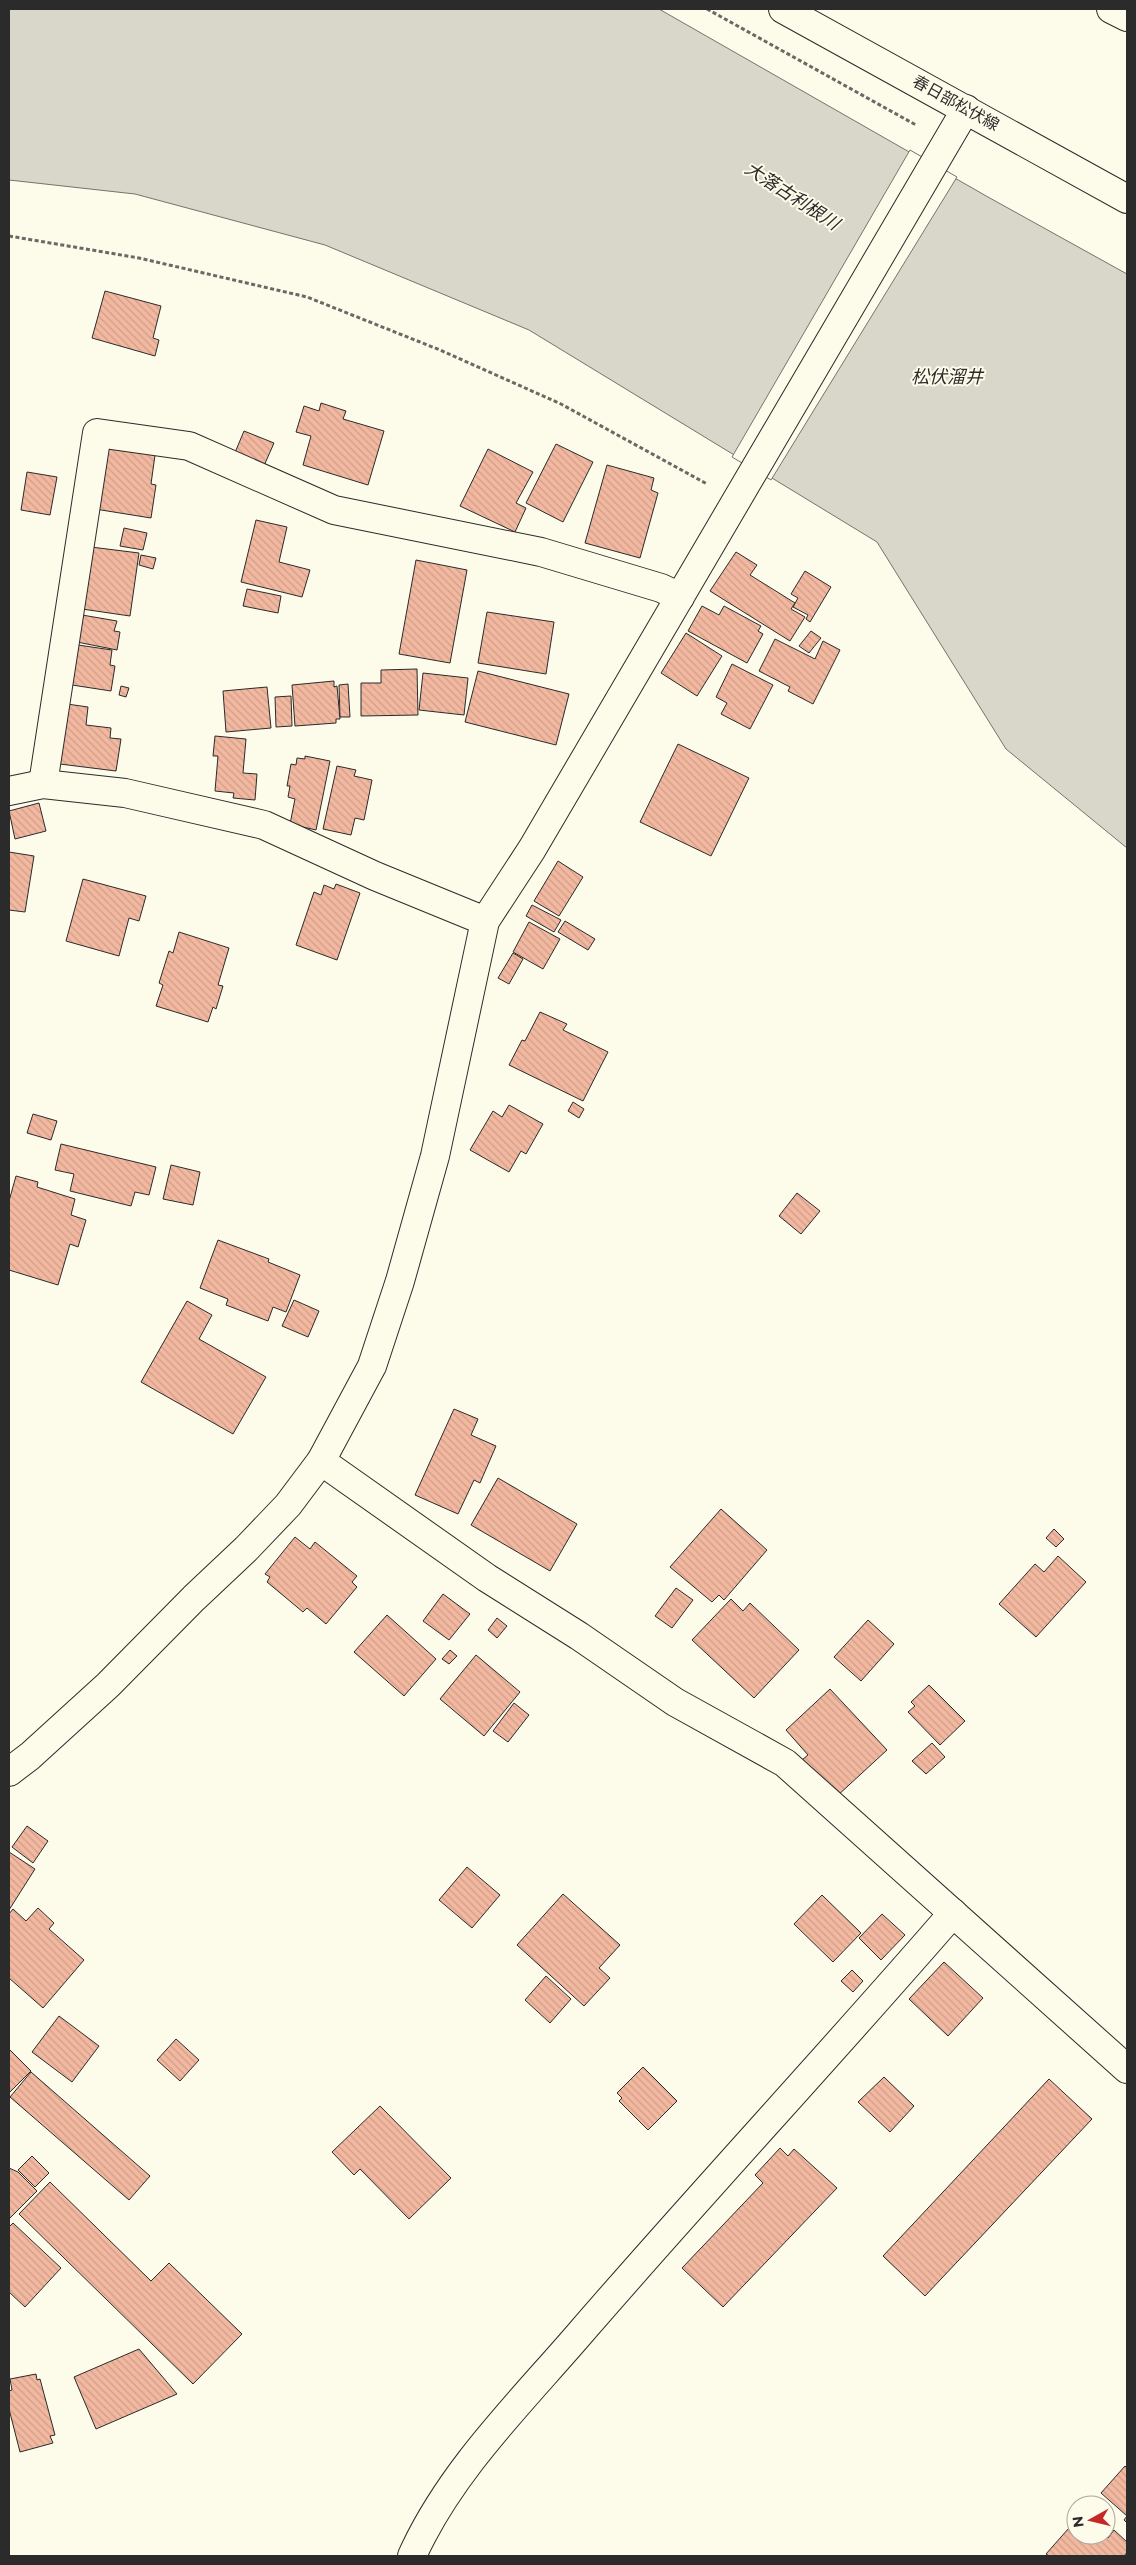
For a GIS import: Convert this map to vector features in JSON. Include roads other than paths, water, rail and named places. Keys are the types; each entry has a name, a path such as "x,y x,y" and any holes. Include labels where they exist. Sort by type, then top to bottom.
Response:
{"street":[{"name":"春日部松伏線","path":"783,9 1127,199"},
{"path":"1111,9 1127,17"},
{"path":"9,1772 30,1756 108,1685 194,1598 246,1550 288,1504 321,1461 372,1366 400,1281 436,1156 485,921 532,849 745,489 966,109"},
{"path":"43,784 96,433 189,446 334,510 541,552 661,588 680,598"},
{"path":"9,792 43,784 125,793 264,825 375,876 485,921"},
{"path":"321,1461 487,1578 579,1636 675,1702 785,1763 1127,2069"},
{"path":"412,2556 427,2523 486,2443 671,2228 840,2044 953,1913"}],"water":[{"name":"松伏溜井","path":"9,9 659,9 1127,274 1127,848 1006,749 877,542 529,330 325,245 135,194 9,180"}],"water label":[{"name":"大落古利根川","path":"792,196"}]}
